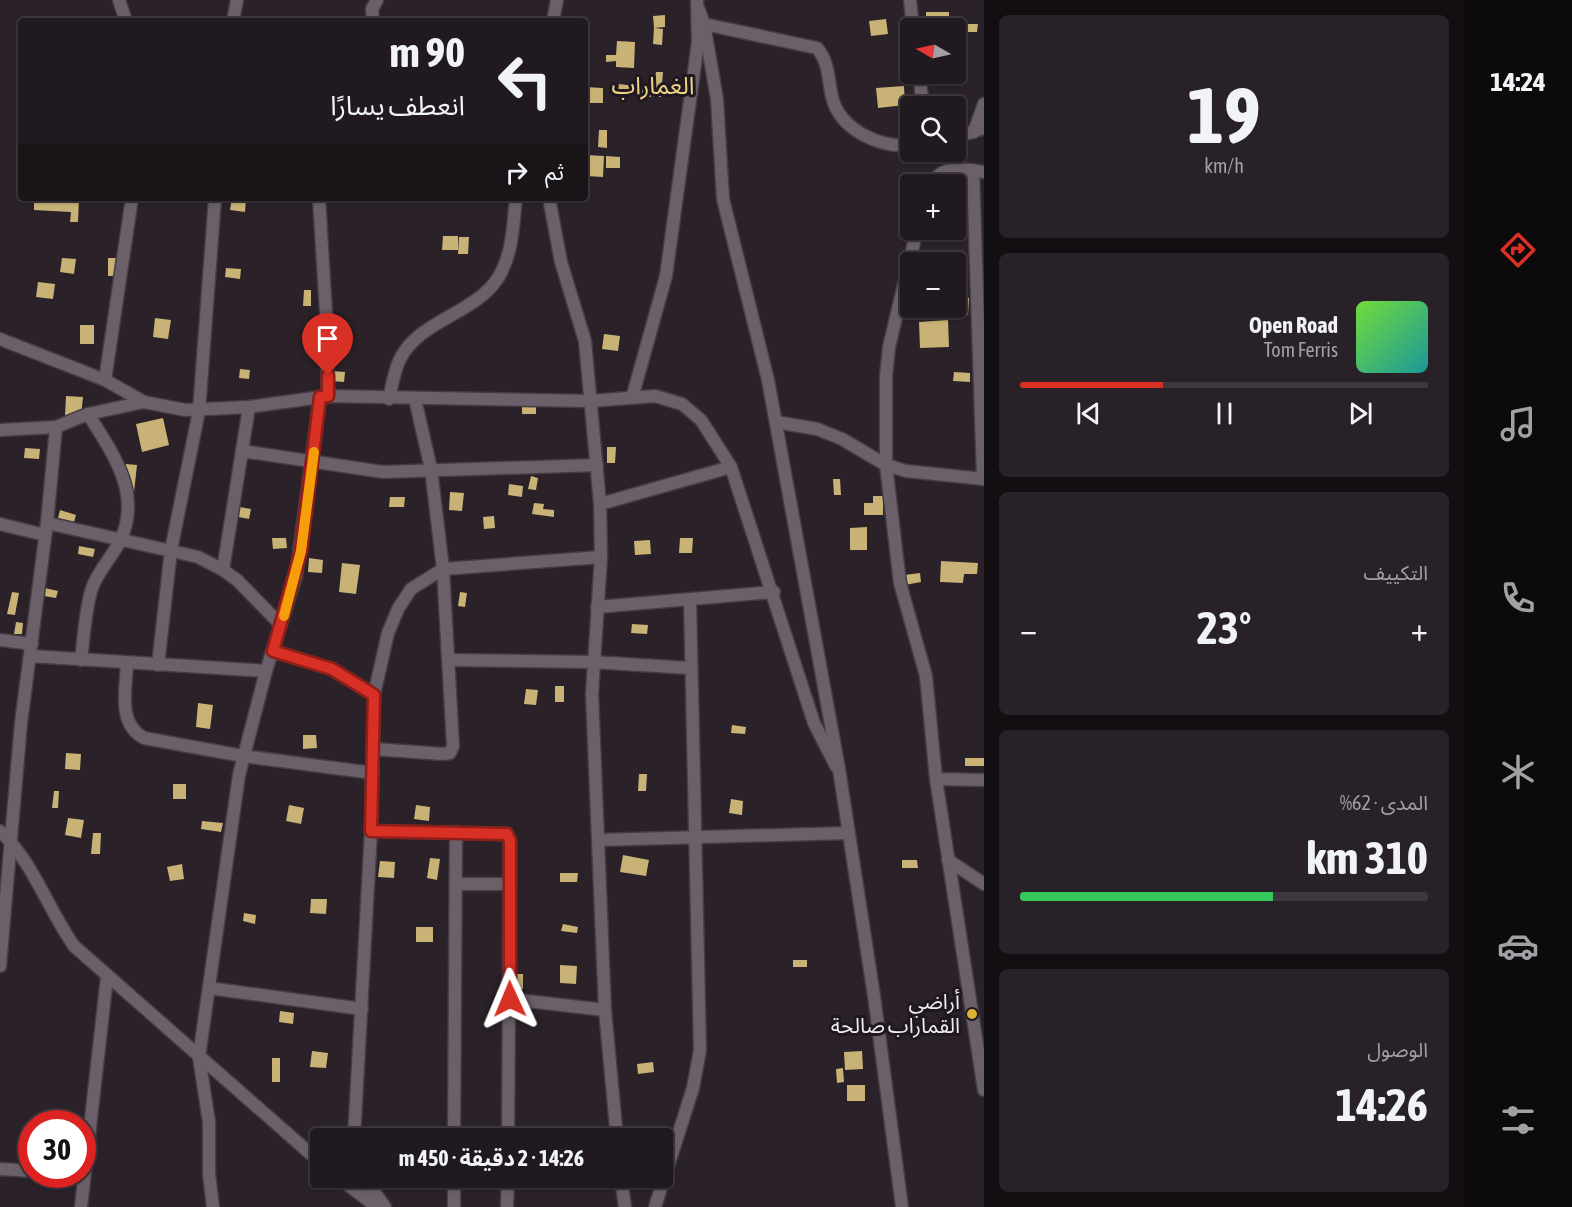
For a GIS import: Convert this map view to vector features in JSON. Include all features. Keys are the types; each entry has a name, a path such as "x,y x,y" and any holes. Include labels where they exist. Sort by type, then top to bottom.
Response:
{"street":[{"path":"119,0 125,18"},
{"path":"234,18 237,0"},
{"path":"373,18 372,9 377,0"},
{"path":"554,18 557,0"},
{"path":"910,0 912,18"},
{"path":"698,5 704,24 717,99 723,199 768,380 838,769 874,996 902,1207"},
{"path":"632,398 666,276 698,42 698,5"},
{"path":"704,24 817,48 825,58 832,100 842,118 878,143 900,147"},
{"path":"979,130 984,104"},
{"path":"776,422 817,429 886,465 906,471 983,479 979,171 951,169 939,174"},
{"path":"105,380 132,201"},
{"path":"158,665 171,550 199,411 215,201"},
{"path":"213,1207 209,1174 206,1099 199,1057 243,756 301,551 324,397 326,312 318,201"},
{"path":"388,399 400,359 415,339 480,297 497,278 510,250 516,201"},
{"path":"550,201 561,262 585,341 600,504 601,557 592,662 605,1010 616,1128"},
{"path":"915,240 889,347 886,376 886,465 900,583 926,676 936,778 984,1090"},
{"path":"0,339 105,380 144,402 199,411 249,408 324,397 590,401 655,396 682,404 700,420 731,467 774,592 814,723 822,744 838,769"},
{"path":"374,749 450,753 453,746 450,660 443,569 432,469 415,399"},
{"path":"0,430 56,427 88,414 144,402"},
{"path":"223,570 249,408"},
{"path":"81,660 93,586 120,540 126,507 124,478 115,456 88,414"},
{"path":"0,966 18,759 56,427"},
{"path":"242,451 382,472 597,465"},
{"path":"600,504 731,467"},
{"path":"0,524 120,540 198,557 223,570 281,625"},
{"path":"355,1128 371,831 374,695 388,633 398,609 411,589 443,569 601,557"},
{"path":"597,607 774,592"},
{"path":"656,1207 698,1069 689,668 690,600"},
{"path":"0,640 31,650 81,660 266,671"},
{"path":"273,651 332,669 374,695"},
{"path":"450,660 592,662 689,668"},
{"path":"127,663 126,721 132,732 144,738 243,756 373,773"},
{"path":"936,778 984,780"},
{"path":"0,831 12,842 56,921 74,946 310,1153"},
{"path":"371,831 507,834 510,999 508,1128"},
{"path":"454,1128 456,832"},
{"path":"599,840 847,833"},
{"path":"948,860 984,884"},
{"path":"456,884 509,884"},
{"path":"88,1110 107,977"},
{"path":"209,988 362,1009"},
{"path":"510,999 605,1010"},
{"path":"0,1169 18,1170"},
{"path":"79,1188 81,1207"},
{"path":"352,1188 377,1207"},
{"path":"371,1188 385,1207"},
{"path":"454,1188 454,1207"},
{"path":"507,1207 508,1188"},
{"path":"622,1188 625,1207"}],"building":[{"path":"926,12 949,12 949,18 926,18"},
{"path":"665,15 665,27 654,28 653,16"},
{"path":"886,19 888,34 871,36 869,21"},
{"path":"966,24 978,24 977,32 966,32"},
{"path":"654,28 663,29 662,45 653,44"},
{"path":"617,41 635,42 634,68 616,67 616,61 606,62 606,55 616,55"},
{"path":"656,72 663,72 661,97 653,97"},
{"path":"619,84 635,86 633,95 618,92"},
{"path":"904,86 905,96 900,96 900,106 878,108 876,88"},
{"path":"588,87 603,88 603,103 588,103"},
{"path":"639,87 651,88 651,97 638,96"},
{"path":"599,130 607,130 607,148 598,147"},
{"path":"588,155 604,156 603,177 588,176"},
{"path":"606,156 620,157 620,168 606,168"},
{"path":"966,200 969,200 966,216"},
{"path":"34,201 79,201 78,222 70,222 71,212 34,210"},
{"path":"232,201 246,201 245,212 230,210"},
{"path":"443,236 458,236 458,250 442,250"},
{"path":"459,237 469,237 468,254 458,254"},
{"path":"62,258 76,259 74,274 60,272"},
{"path":"108,258 116,258 115,276 108,276"},
{"path":"226,268 241,269 240,279 225,277"},
{"path":"38,282 55,284 53,299 36,297"},
{"path":"304,290 311,290 311,306 303,306"},
{"path":"966,298 969,298 968,315 966,315"},
{"path":"155,318 171,320 168,339 153,337"},
{"path":"948,320 949,347 920,348 919,322"},
{"path":"80,325 94,325 94,344 80,344"},
{"path":"604,334 620,336 618,351 602,349"},
{"path":"240,369 250,370 249,379 239,378"},
{"path":"332,371 345,372 344,382 331,381"},
{"path":"954,372 970,373 970,382 953,381"},
{"path":"66,396 83,397 81,417 65,416"},
{"path":"536,403 536,414 522,414 522,404"},
{"path":"163,418 169,445 142,452 136,424"},
{"path":"607,447 616,447 615,463 607,463"},
{"path":"25,448 40,449 39,459 24,458"},
{"path":"126,464 137,465 134,492 123,491"},
{"path":"531,476 538,478 536,490 528,489"},
{"path":"833,479 840,479 841,495 834,495"},
{"path":"509,484 523,486 522,497 508,495"},
{"path":"450,492 464,493 462,511 449,510"},
{"path":"873,496 883,496 883,515 864,515 864,503 873,503"},
{"path":"390,497 405,497 404,507 389,507"},
{"path":"534,503 544,504 543,509 554,510 554,517 532,514"},
{"path":"234,506 251,509 249,519 233,516"},
{"path":"60,510 76,515 74,522 58,518"},
{"path":"494,516 495,528 484,529 483,517"},
{"path":"867,527 867,550 850,550 850,528"},
{"path":"272,538 286,538 287,548 273,549"},
{"path":"680,538 693,538 692,553 679,553"},
{"path":"650,540 651,554 635,555 634,541"},
{"path":"79,546 95,549 93,557 78,554"},
{"path":"309,558 323,560 322,573 308,572"},
{"path":"941,561 978,563 977,574 964,574 963,583 940,582"},
{"path":"342,563 360,565 356,594 339,592"},
{"path":"920,573 921,582 905,585 904,575"},
{"path":"45,588 58,591 56,598 44,596"},
{"path":"12,592 19,593 15,615 7,614"},
{"path":"460,592 467,593 465,607 458,606"},
{"path":"16,622 23,623 22,634 14,634"},
{"path":"632,624 648,625 647,634 631,633"},
{"path":"555,686 564,686 564,702 555,702"},
{"path":"526,689 538,690 536,705 524,704"},
{"path":"198,703 213,705 210,729 196,727"},
{"path":"732,725 746,727 745,734 731,733"},
{"path":"303,735 316,735 317,748 303,749"},
{"path":"66,753 81,754 80,770 65,769"},
{"path":"965,758 984,758 984,766 965,766"},
{"path":"639,774 647,774 646,791 638,791"},
{"path":"173,784 186,784 186,799 173,799"},
{"path":"54,791 59,791 58,808 52,808"},
{"path":"731,799 743,801 742,815 729,813"},
{"path":"289,805 304,808 301,824 286,821"},
{"path":"416,805 430,807 429,821 414,819"},
{"path":"68,818 84,820 81,838 65,835"},
{"path":"202,821 223,823 221,832 201,829"},
{"path":"93,833 101,833 100,854 91,854"},
{"path":"623,855 649,860 646,876 620,872"},
{"path":"430,858 440,859 437,880 427,878"},
{"path":"902,860 917,860 918,868 902,868"},
{"path":"380,861 395,862 394,878 378,877"},
{"path":"182,864 184,879 170,881 167,867"},
{"path":"560,873 578,873 577,882 560,882"},
{"path":"311,899 327,899 326,914 310,913"},
{"path":"244,913 256,915 255,924 243,921"},
{"path":"563,924 578,927 577,933 561,931"},
{"path":"416,927 433,927 433,942 416,942"},
{"path":"793,960 807,960 807,967 793,967"},
{"path":"560,965 577,966 576,984 560,983"},
{"path":"514,974 523,974 523,989 514,989"},
{"path":"280,1011 294,1013 293,1024 279,1022"},
{"path":"312,1051 328,1053 326,1068 310,1067"},
{"path":"862,1051 863,1069 845,1070 844,1052"},
{"path":"272,1058 280,1058 280,1082 272,1082"},
{"path":"653,1062 654,1072 638,1074 637,1064"},
{"path":"843,1068 844,1082 837,1083 836,1069"},
{"path":"847,1085 865,1085 865,1101 847,1101"}],"slow traffic":[{"path":"284,616 290,601 301,551 314,452"}],"place":[{"name":"أراضي القماراب صالحة","path":"972,1014"}],"district":[{"name":"الغماراب","path":"653,86"}],"route":[{"path":"328,375 328,396 320,397 301,551 290,601 273,651 332,669 374,695 371,831 502,832 507,834 510,841 510,999"}]}
